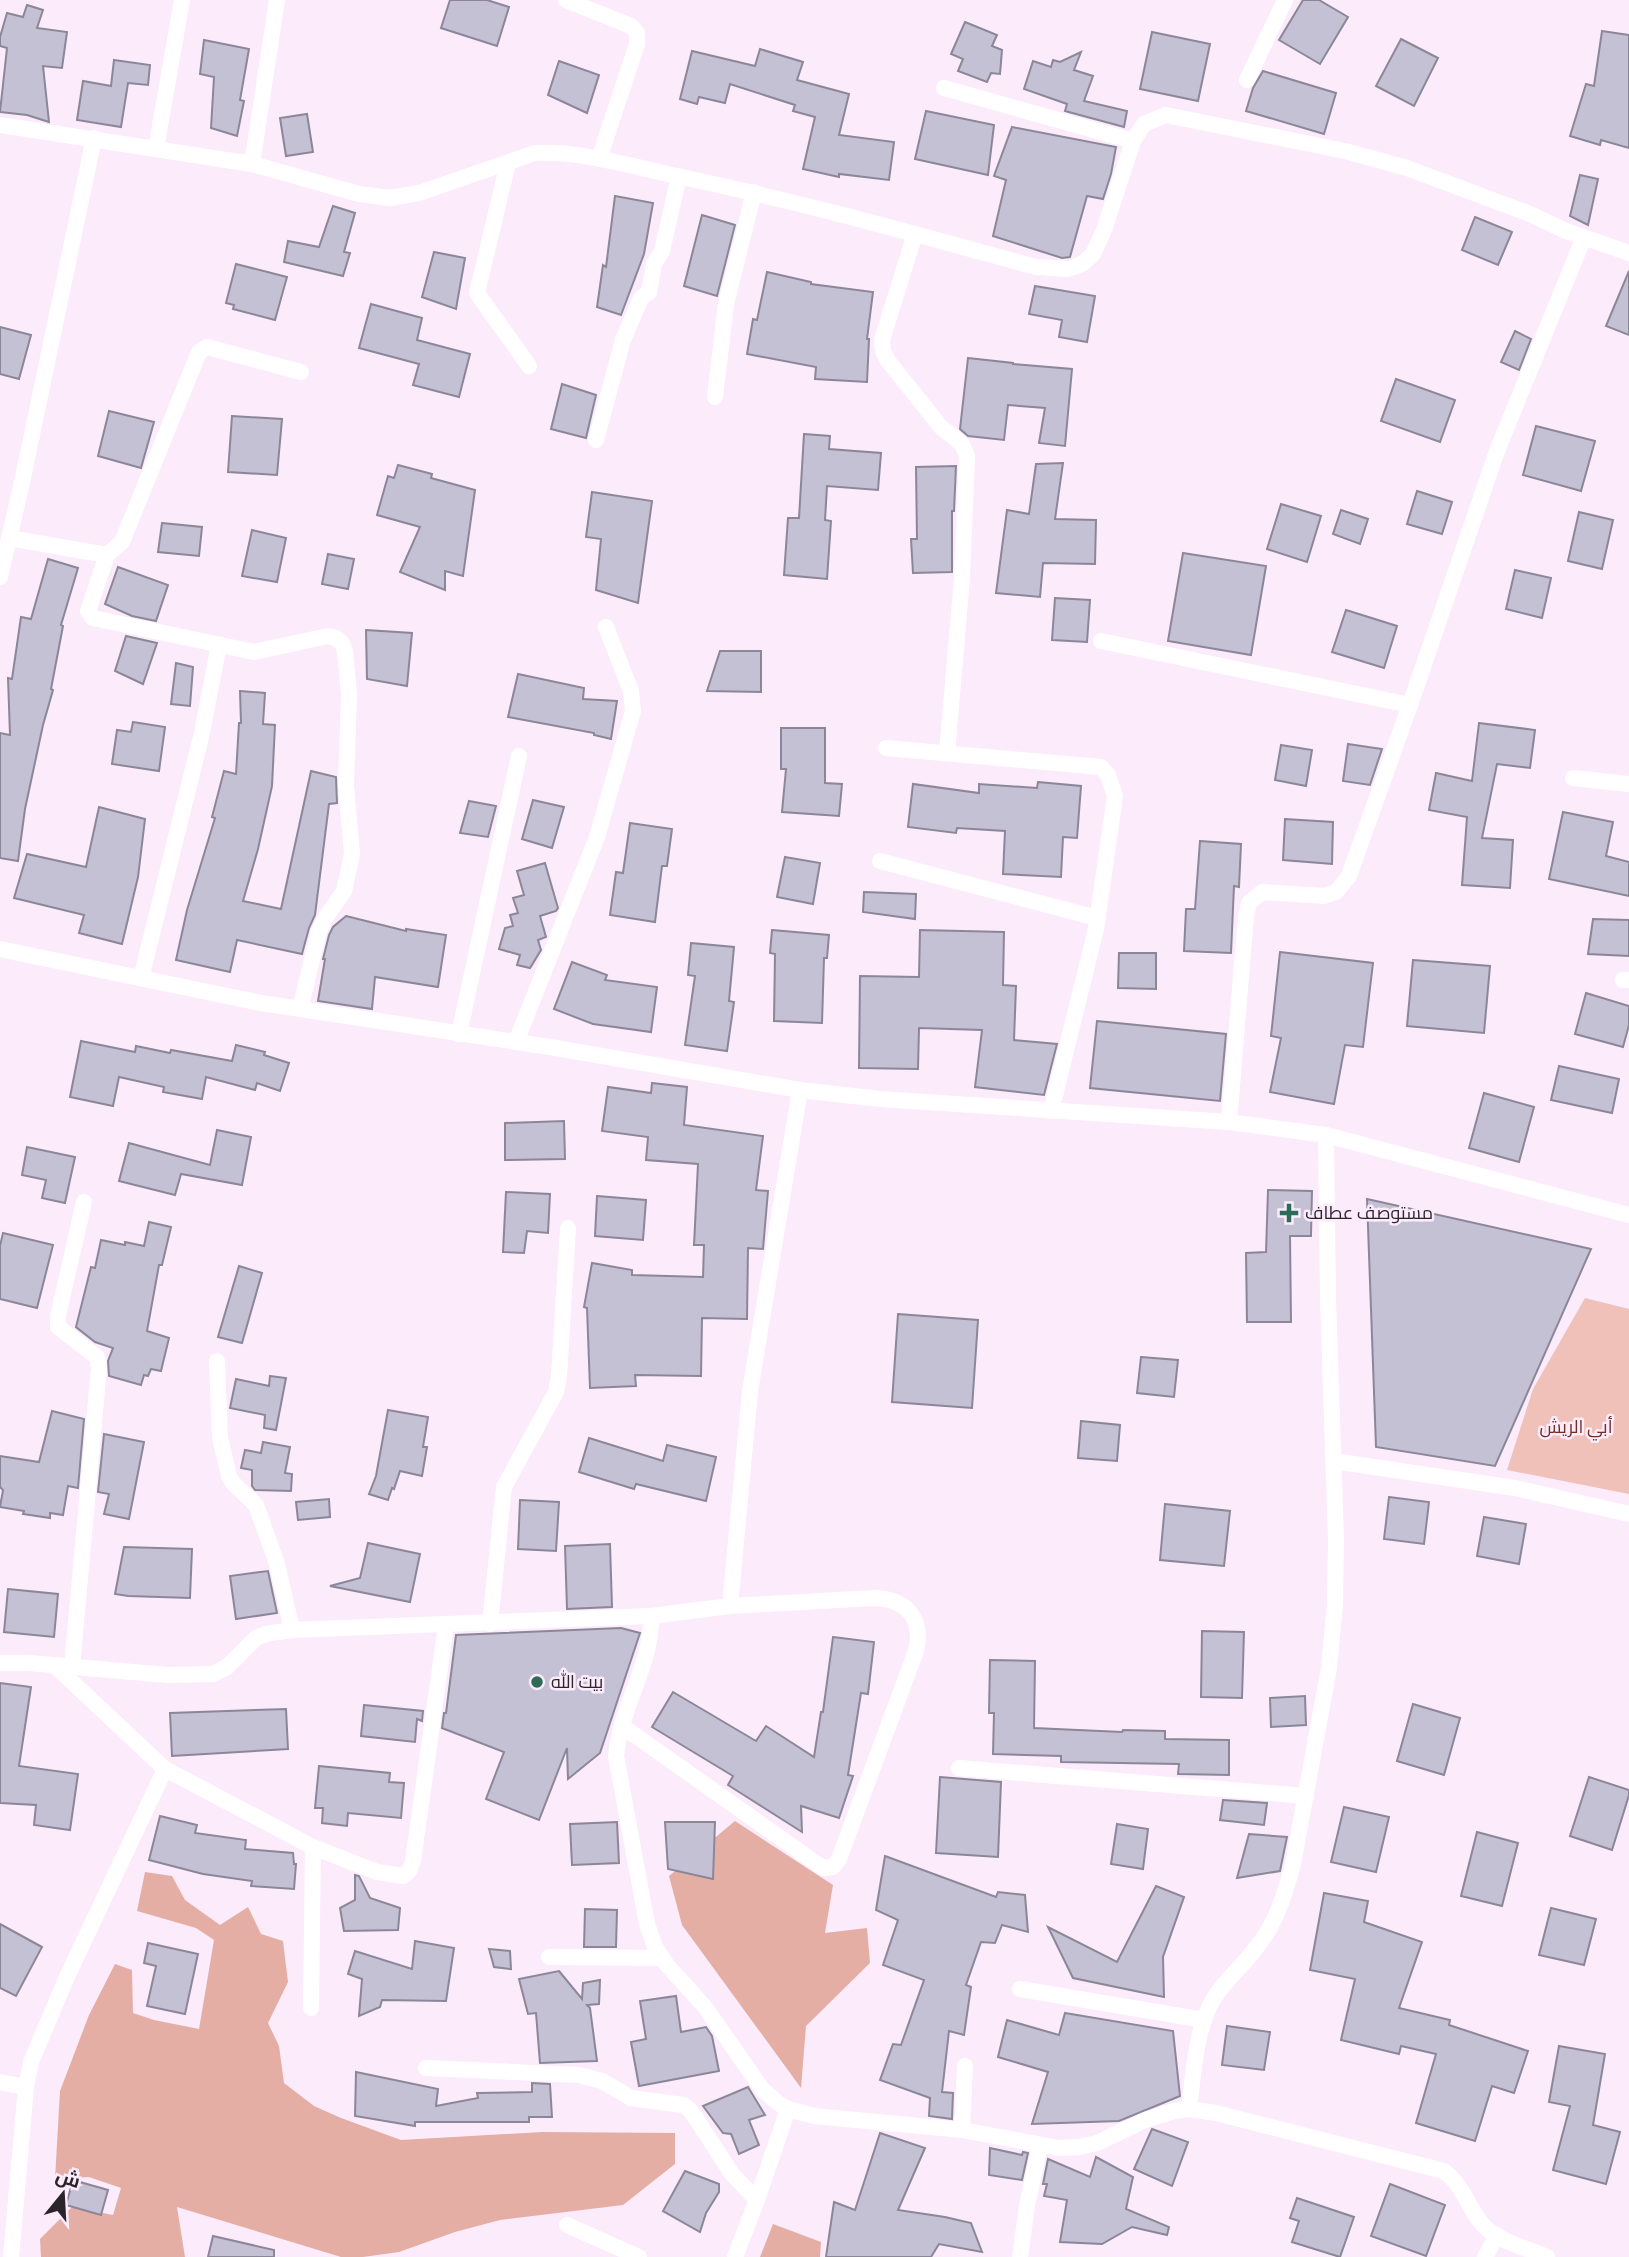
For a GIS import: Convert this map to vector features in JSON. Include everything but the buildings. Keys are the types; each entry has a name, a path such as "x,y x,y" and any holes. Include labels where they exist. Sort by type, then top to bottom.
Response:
{"street":[{"path":"156,149 182,0"},
{"path":"252,164 277,0"},
{"path":"566,0 631,26 637,33 636,44 599,159"},
{"path":"1247,80 1285,0"},
{"path":"944,88 1133,141"},
{"path":"0,125 252,164 359,194 390,198 419,193 535,153 555,152 754,192 1037,267 1068,269 1082,264 1093,254 1104,230 1133,141 1144,124 1166,115 1345,151 1407,168 1629,253"},
{"path":"0,577 94,138"},
{"path":"508,163 477,293 529,366"},
{"path":"596,440 623,340 641,298 649,292 654,264 662,251 679,176"},
{"path":"715,397 726,304 754,192"},
{"path":"915,234 882,340 888,362 941,427 962,444 967,456 962,579 947,753"},
{"path":"1229,1122 1246,916 1250,903 1262,892 1324,896 1336,892 1349,876 1497,451 1584,237"},
{"path":"300,1009 318,931 344,891 351,869 346,786 349,694 342,643 328,636 261,652 93,618 88,611 107,555 122,542 199,352 207,347 301,372"},
{"path":"9,538 107,555"},
{"path":"516,1042 597,837 633,711 631,691 606,628"},
{"path":"1101,641 1410,705"},
{"path":"141,978 201,737 219,645"},
{"path":"886,747 1101,767 1108,775 1115,796 1097,918 1051,1111"},
{"path":"459,1034 519,756"},
{"path":"1573,778 1629,784"},
{"path":"880,861 1097,918"},
{"path":"0,949 261,1003 516,1042 800,1090 880,1099 1229,1122 1326,1135 1629,1215"},
{"path":"730,1606 750,1391 800,1090"},
{"path":"1189,2109 1204,2020 1213,1999 1267,1934 1293,1864 1325,1694 1334,1616 1336,1539 1326,1135"},
{"path":"72,1667 99,1367 97,1357 58,1326 58,1316 84,1202"},
{"path":"490,1624 504,1487 556,1392 559,1377 568,1228"},
{"path":"216,1361 220,1438 229,1476 256,1505 277,1564 292,1630"},
{"path":"1334,1461 1515,1488 1629,1514"},
{"path":"0,1663 167,1675 213,1674 227,1667 256,1638 292,1630 652,1616 730,1606 885,1598 906,1608 918,1628 916,1651 837,1863 829,1868 820,1866 622,1726"},
{"path":"652,1616 649,1645 617,1746 617,1766 647,1924 662,1958 705,2007 762,2089 778,2103 788,2109 814,2116 962,2130 1059,2148 1097,2143 1159,2114 1189,2109 1216,2113 1444,2171 1461,2188 1482,2224 1497,2235 1547,2257"},
{"path":"54,1665 165,1769 313,1847 388,1875 403,1876 409,1871 413,1861 446,1625"},
{"path":"959,1768 1306,1796"},
{"path":"11,2257 26,2087 31,2062 61,1991 165,1769"},
{"path":"311,2008 313,1847"},
{"path":"549,1957 662,1958"},
{"path":"1020,1989 1204,2020"},
{"path":"962,2130 965,2066"},
{"path":"426,2068 590,2076 631,2098 683,2105 695,2117 732,2174 757,2200"},
{"path":"0,2082 26,2087"},
{"path":"735,2257 788,2109"},
{"path":"1020,2257 1023,2227 1040,2145"},
{"path":"567,2225 639,2257"},
{"path":"1485,2257 1497,2235"}],"green space":[{"name":"أبي الريش","path":"1585,1298 1629,1309 1629,1494 1507,1470 1533,1389"}],"shaded area":[{"path":"735,1821 833,1885 825,1933 867,1928 870,1963 806,2026 801,2088 682,1925 669,1876"},
{"path":"145,1872 172,1876 185,1900 220,1925 248,1907 261,1934 283,1941 288,1982 268,2023 279,2046 284,2083 314,2106 401,2140 542,2132 675,2133 675,2164 623,2205 500,2220 455,2232 399,2252 341,2257 177,2207 185,2257 41,2257 40,2239 72,2207 113,2215 121,2188 89,2177 55,2179 60,2091 89,2015 115,1964 132,1970 133,2013 199,2029 214,1940 196,1928 137,1911"},
{"path":"773,2224 821,2242 820,2257 760,2257"}],"place":[{"name":"مستوصف عطاف","path":"1289,1213"},
{"name":"بيت الله","path":"537,1682"}]}
